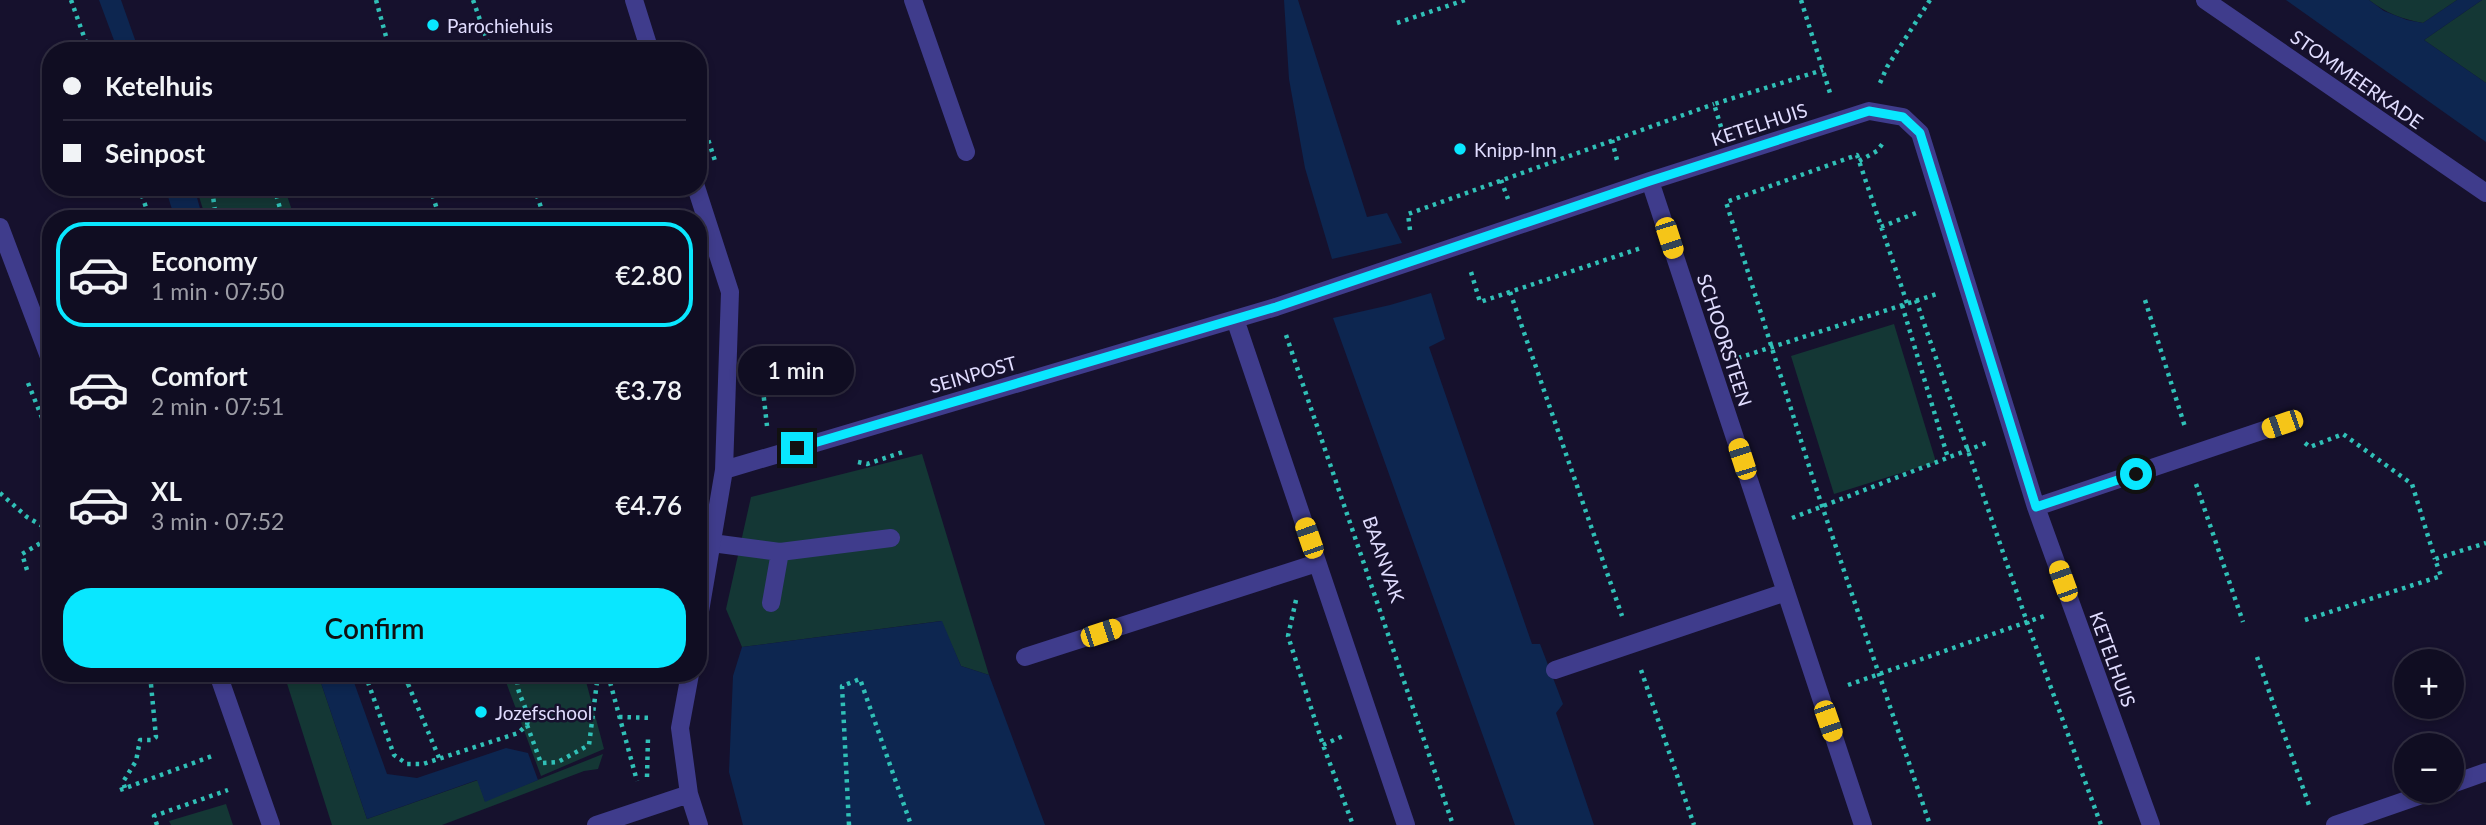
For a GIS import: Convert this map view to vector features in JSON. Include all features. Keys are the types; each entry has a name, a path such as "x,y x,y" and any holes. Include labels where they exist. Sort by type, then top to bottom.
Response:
{"street":[{"path":"634,0 647,42"},
{"path":"914,0 966,152"},
{"name":"STOMMEERKADE","path":"2205,0 2486,194"},
{"name":"KETELHUIS","path":"1235,319 1839,120 1869,111 1903,117 1920,133 2036,507 2151,825"},
{"name":"SCHOORSTEEN","path":"1650,181 1863,825"},
{"path":"707,221 730,292 724,470 707,572"},
{"path":"0,227 42,338"},
{"path":"1235,319 1311,565 1406,825"},
{"name":"SEINPOST","path":"724,470 1235,319"},
{"path":"2036,507 2282,424"},
{"path":"712,543 780,552 891,538"},
{"path":"771,603 780,552"},
{"path":"1025,657 1311,565"},
{"path":"1555,670 1786,592"},
{"path":"221,682 271,825"},
{"path":"689,682 681,728 689,794 699,825"},
{"path":"2464,780 2486,772"},
{"path":"596,825 642,800 689,794"},
{"path":"2335,825 2398,803"}],"path":[{"path":"71,0 86,42"},
{"path":"376,0 388,42"},
{"path":"472,0 488,42"},
{"path":"1397,23 1465,0"},
{"path":"1801,0 1839,120"},
{"path":"1869,111 1887,66 1930,0"},
{"path":"1415,260 1408,214 1714,104 1823,70"},
{"path":"1714,104 1730,156"},
{"path":"1859,160 1877,151"},
{"path":"1930,825 1877,674 1726,202 1857,155 1881,227 1948,458"},
{"path":"1881,227 1917,213"},
{"path":"1462,244 1480,302 1669,238"},
{"path":"1758,352 1967,284"},
{"path":"1510,292 1694,825"},
{"path":"1916,300 2026,622 2101,825"},
{"path":"2145,300 2190,456 2243,622"},
{"name":"BAANVAK","path":"1276,307 1453,825"},
{"path":"2282,424 2310,447 2343,434 2412,484 2441,576 2305,620"},
{"path":"1765,528 2013,433"},
{"path":"0,493 27,517 42,526"},
{"path":"27,570 22,554 42,542"},
{"path":"2435,559 2486,543"},
{"path":"1311,565 1288,636 1323,745 1353,825"},
{"path":"1820,695 2072,606"},
{"path":"2257,657 2312,812"},
{"path":"849,825 842,685 860,679 911,825"},
{"path":"151,682 156,737 152,740 140,740 136,761 123,782 123,789 219,754"},
{"path":"368,682 394,755 407,764 440,760 455,752 517,733 527,725"},
{"path":"412,682 408,684 440,760"},
{"path":"516,682 529,717 527,725 541,763 558,762 589,745 597,682"},
{"path":"610,682 642,800"},
{"path":"619,717 648,717 648,775 642,800"},
{"path":"157,825 154,816 256,780"}],"green space":[{"path":"2369,0 2457,0 2423,23 2394,15"},
{"path":"2482,0 2486,0 2486,83 2424,40"},
{"path":"199,196 287,196 292,210 203,210"},
{"path":"1894,324 1936,462 1834,494 1791,356"},
{"path":"922,454 989,675 961,666 941,621 742,647 726,609 751,497"},
{"path":"287,682 321,682 367,819 478,780 485,801 603,754 598,769 584,771 442,825 332,825"},
{"path":"506,682 586,682 604,749 541,776"},
{"path":"226,804 233,825 171,825 169,821"}],"water":[{"path":"99,0 121,0 136,42 115,42"},
{"path":"1284,0 1298,0 1367,217 1387,213 1402,243 1332,259 1305,168 1289,79"},
{"path":"2286,0 2369,0 2384,11 2423,23 2457,0 2482,0 2424,40 2486,83 2486,142"},
{"path":"168,196 197,196 200,210 172,210"},
{"path":"1431,293 1445,339 1429,347 1532,644 1540,644 1563,704 1556,713 1594,825 1515,825 1333,318"},
{"path":"942,621 961,666 989,675 1045,825 743,825 729,772 733,676 742,647"},
{"path":"321,682 354,682 387,774 417,778 506,748 528,753 538,780 485,802 477,780 367,819"}],"place":[{"name":"Parochiehuis","path":"433,25"},
{"name":"Knipp-Inn","path":"1460,149"},
{"name":"Jozefschool","path":"481,712"}],"route":[{"path":"797,448 1276,307 1650,181 1869,111 1903,117 1920,133 2036,507 2136,474"}]}
